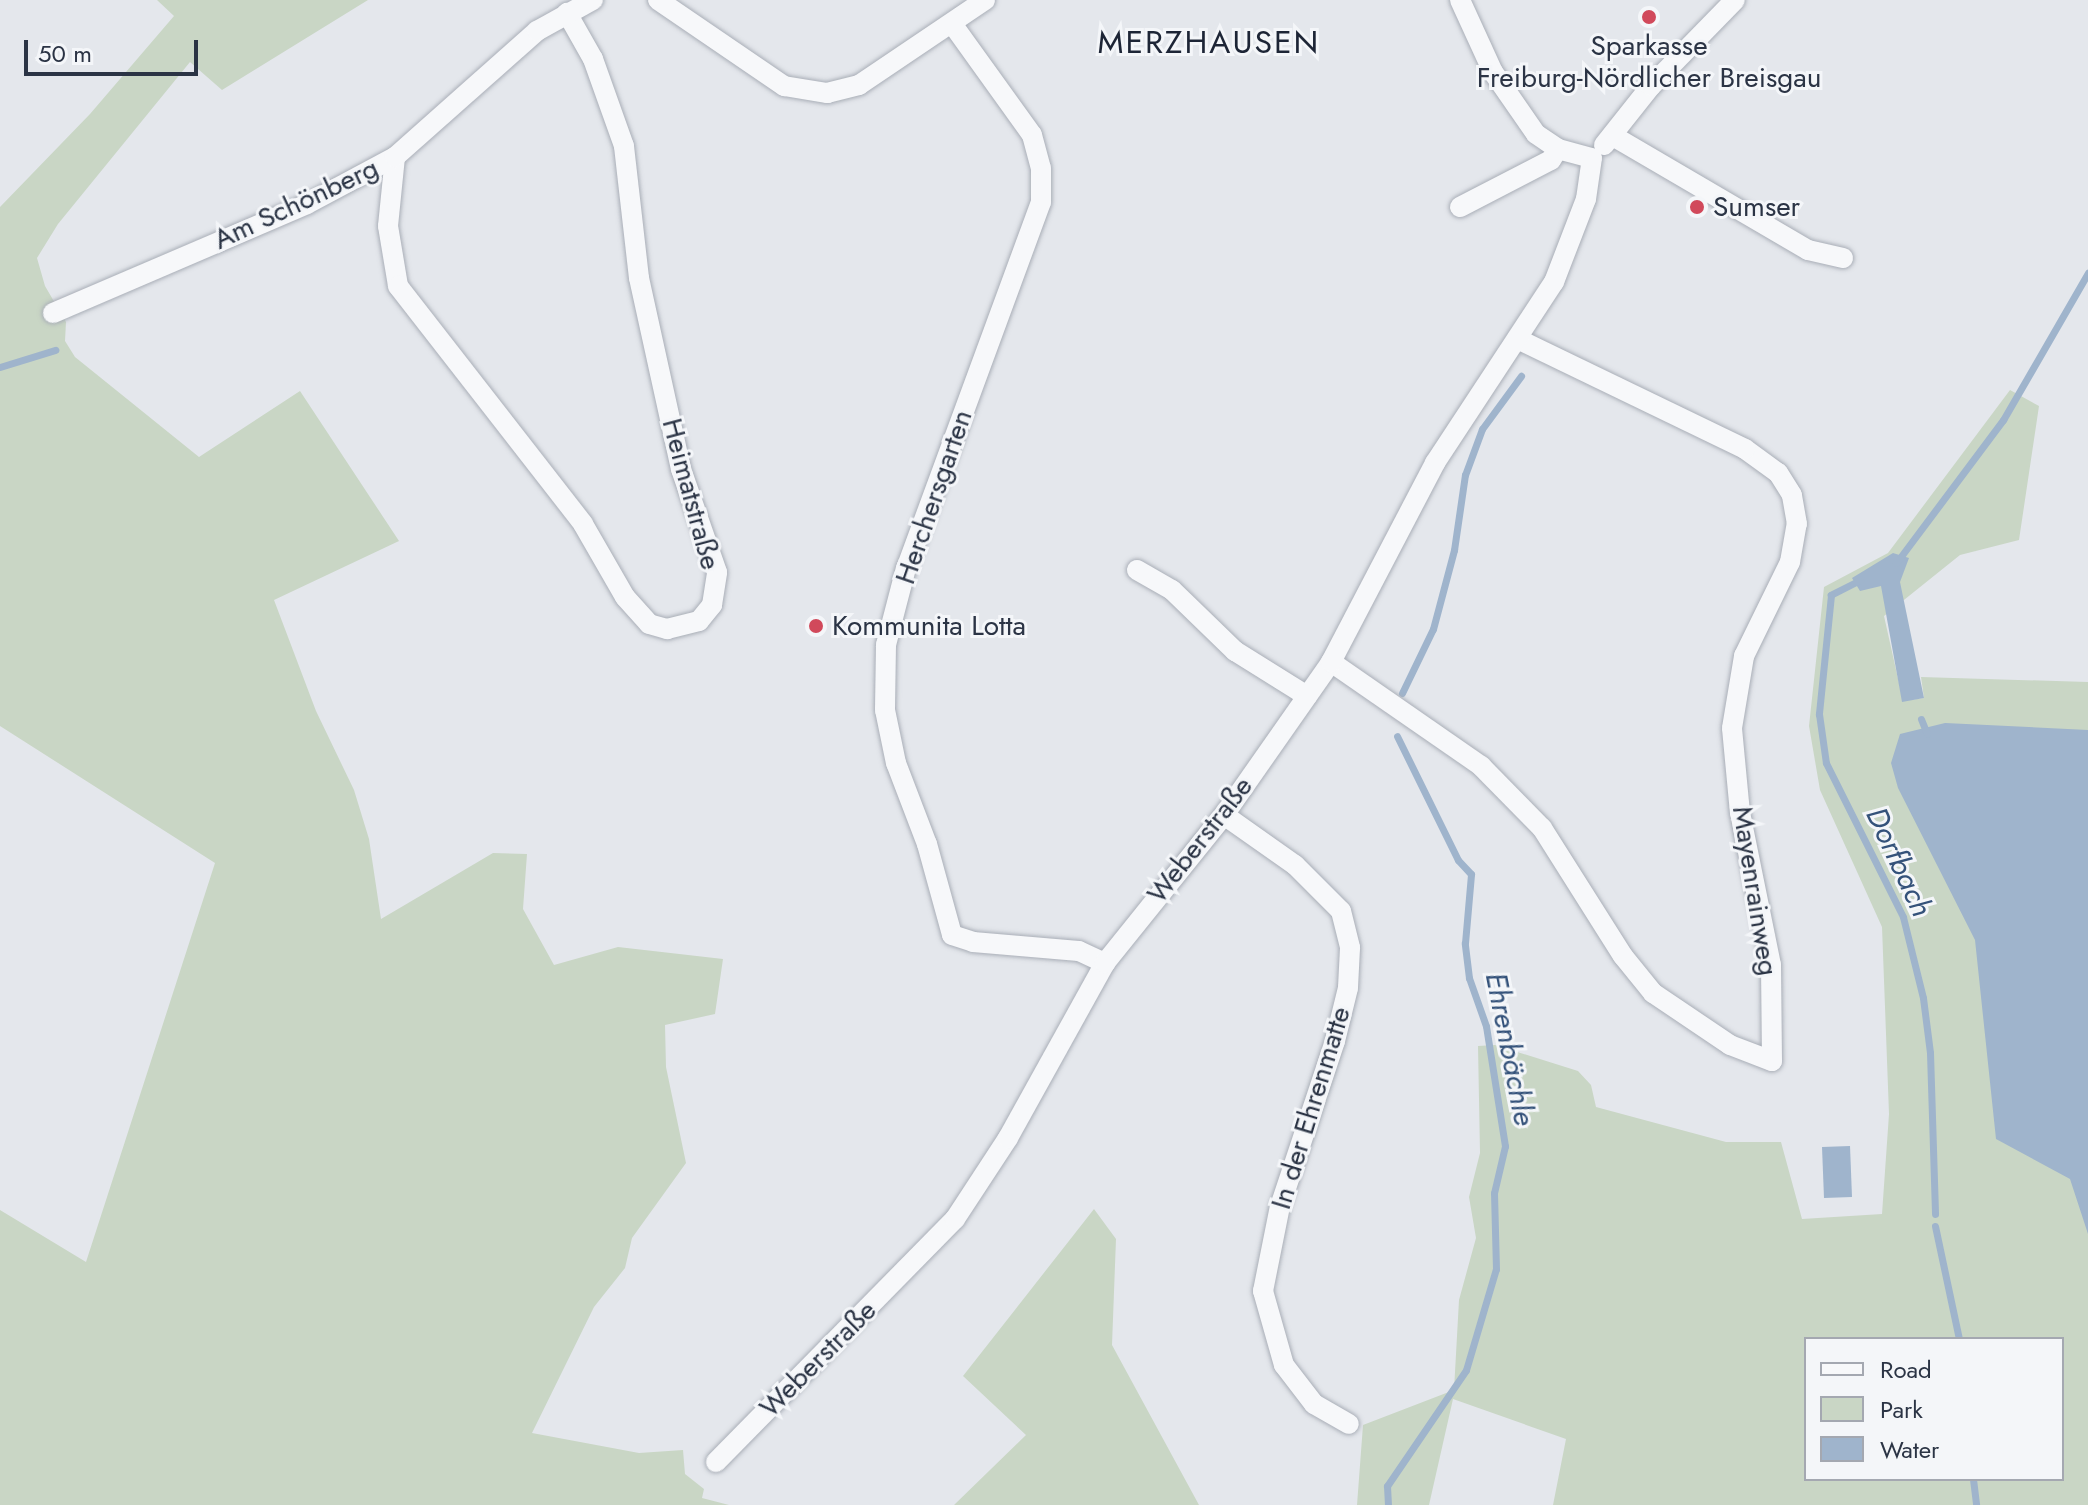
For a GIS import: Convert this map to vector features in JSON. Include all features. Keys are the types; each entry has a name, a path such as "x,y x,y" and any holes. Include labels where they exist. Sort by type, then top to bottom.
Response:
{"street":[{"name":"Am Schönberg","path":"53,313 307,204 395,157 537,31 593,0"},
{"path":"658,0 784,86 827,93 859,85 953,25 985,0"},
{"path":"1460,0 1493,72 1536,134 1558,149 1592,158 1651,86 1735,0"},
{"name":"Heimatstraße","path":"395,157 388,226 398,286 583,524 625,597 649,624 667,629 699,621 712,605 717,572 677,454 639,278 624,146 593,59 567,13"},
{"name":"Herchersgarten","path":"953,25 1032,135 1041,168 1041,202 906,568 886,645 885,710 896,763 927,844 952,935 973,942 1079,951 1105,963"},
{"path":"1613,136 1808,250 1843,258"},
{"path":"1460,207 1551,160 1558,149"},
{"name":"Weberstraße","path":"716,1462 955,1219 1008,1138 1105,963 1224,815 1331,662 1435,463 1554,282 1573,240 1592,158"},
{"name":"Mayenrainweg","path":"1331,662 1481,766 1542,828 1623,956 1653,993 1730,1045 1772,1061 1771,965 1740,813 1732,728 1744,656 1790,562 1797,524 1792,495 1778,473 1745,449 1517,339"},
{"path":"1137,570 1172,590 1235,651 1307,696"},
{"name":"In der Ehrenmatte","path":"1224,815 1295,865 1341,911 1350,948 1348,988 1335,1041 1280,1206 1263,1291 1284,1365 1314,1404 1349,1424"}],"green space":[{"path":"157,0 368,0 222,90 190,62 58,224 37,258 45,286 66,322 65,341 75,357 199,457 300,391 399,541 274,600 316,711 354,790 369,839 381,919 493,853 527,854 523,909 554,965 618,947 723,959 715,1014 665,1025 666,1067 686,1163 632,1238 625,1268 594,1307 532,1433 639,1453 683,1450 685,1474 704,1489 702,1498 729,1505 0,1505 0,1210 86,1262 215,863 0,726 0,207 90,114 174,16"},
{"path":"2010,390 2039,406 2019,540 1960,555 1884,616 1903,701 1924,698 1921,677 2088,682 2088,1505 1553,1505 1566,1439 1453,1399 1429,1505 1357,1505 1363,1425 1454,1390 1459,1300 1476,1238 1469,1197 1480,1153 1478,1046 1495,1045 1578,1071 1591,1085 1596,1107 1726,1142 1781,1142 1802,1219 1882,1214 1889,1114 1882,927 1820,790 1809,726 1824,587 1888,553"},
{"path":"1094,1209 1116,1239 1112,1345 1199,1505 954,1505 1026,1435 963,1376"}],"water":[{"path":"1893,553 1909,558 1900,582 1924,698 1902,702 1881,586 1860,591 1852,578"},
{"path":"1945,723 2088,730 2088,1234 2070,1179 1996,1139 1975,940 1898,788 1891,763 1900,734"},
{"path":"1850,1146 1852,1197 1824,1198 1822,1147"}],"waterway":[{"name":"Dorfbach","path":"1896,563 2003,420 2088,273"},
{"path":"0,367 55,350"},
{"name":"Ehrenbächle","path":"1402,693 1433,629 1454,550 1465,475 1482,429 1521,376"},
{"name":"Dorfbach","path":"1860,580 1831,595 1819,714 1826,763 1903,917 1923,998 1930,1053 1935,1214"},
{"name":"Dorfbach","path":"1921,719 1927,734"},
{"name":"Ehrenbächle","path":"1388,1505 1387,1486 1466,1370 1496,1269 1494,1193 1505,1146 1486,1026 1469,978 1465,943 1471,874 1458,860 1397,736"},
{"name":"Dorfbach","path":"1935,1226 1959,1337"},
{"name":"Dorfbach","path":"1973,1481 1976,1505"}],"place":[{"name":"Sparkasse Freiburg-Nördlicher Breisgau","path":"1649,17"},
{"name":"Sumser","path":"1697,207"},
{"name":"Kommunita Lotta","path":"816,626"}],"district":[{"name":"MERZHAUSEN","path":"1209,42"}]}
